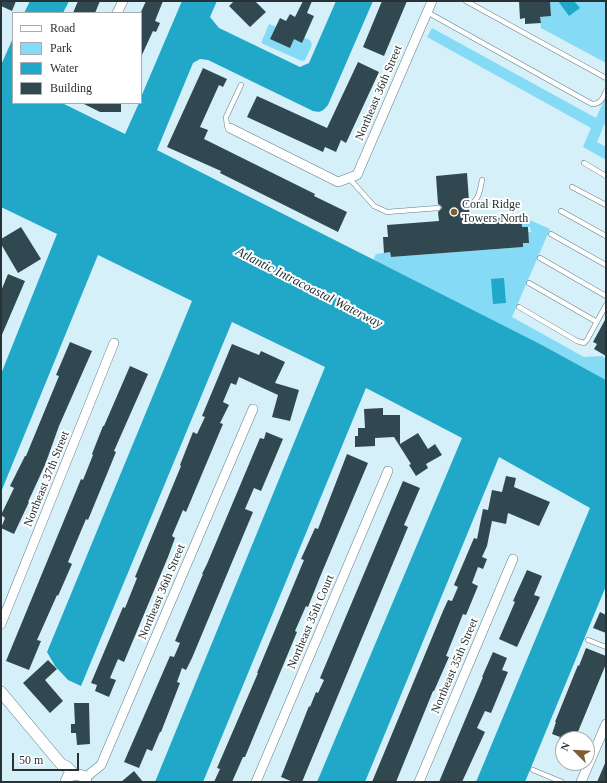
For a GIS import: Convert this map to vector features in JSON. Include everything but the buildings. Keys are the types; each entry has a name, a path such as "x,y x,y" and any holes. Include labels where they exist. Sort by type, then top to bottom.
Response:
{"street":[{"path":"118,12 123,1"},
{"name":"Northeast 36th Street","path":"230,128 338,182 357,175 432,1"},
{"name":"Northeast 37th Street","path":"1,624 114,342"},
{"name":"Northeast 36th Street","path":"86,780 101,765 253,409"},
{"name":"Northeast 35th Court","path":"256,782 388,471"},
{"name":"Northeast 35th Street","path":"419,782 513,558"},
{"path":"1,692 61,764 67,767 69,779 80,774 86,780"},
{"path":"581,782 606,724"}],"lane":[{"path":"466,1 606,78"},
{"path":"427,12 592,104 596,104 601,101 606,91"},
{"path":"230,128 227,126 226,117 241,85"},
{"path":"584,163 606,176"},
{"path":"349,178 374,206 387,212 438,208"},
{"path":"469,205 474,204 477,199 482,180"},
{"path":"572,187 606,205"},
{"path":"561,211 606,236"},
{"path":"551,234 606,265"},
{"path":"540,258 606,296"},
{"path":"529,283 597,322"},
{"path":"519,307 581,343 584,343 606,305"},
{"path":"588,640 606,647"},
{"path":"533,770 562,782"}],"green space":[{"path":"550,1 606,1 606,63 541,28 540,17 551,16"},
{"path":"269,24 310,40 312,45 305,60 302,61 261,43"},
{"path":"432,28 596,118 606,96 606,120 597,142 606,147 606,160 583,147 591,128 427,37"},
{"path":"521,216 550,229 512,317 584,357 602,356 606,359 606,380 542,345 373,260 376,254 390,252 391,257 523,247 523,243 529,242 528,232 531,232 530,227 522,227"}],"water":[{"path":"30,1 69,1 64,12 24,12"},
{"name":"Atlantic Intracoastal Waterway","path":"182,1 217,1 210,17 219,28 300,67 309,63 336,1 373,1 328,105 323,110 320,112 313,111 208,60 200,59 193,63 157,150 542,345 606,380 606,586 525,782 476,782 590,508 499,457 365,782 317,782 462,438 366,388 203,782 155,782 325,367 232,322 81,686 68,680 55,666 47,652 192,301 98,255 1,492 1,374 57,234 1,207 1,65 12,40 12,104 64,104 125,134 139,104 142,104 142,95"},
{"path":"558,1 574,1 580,8 569,16"},
{"path":"504,278 506,303 493,304 491,279"}],"place":[{"name":"Coral Ridge Towers North","path":"454,212"}]}
